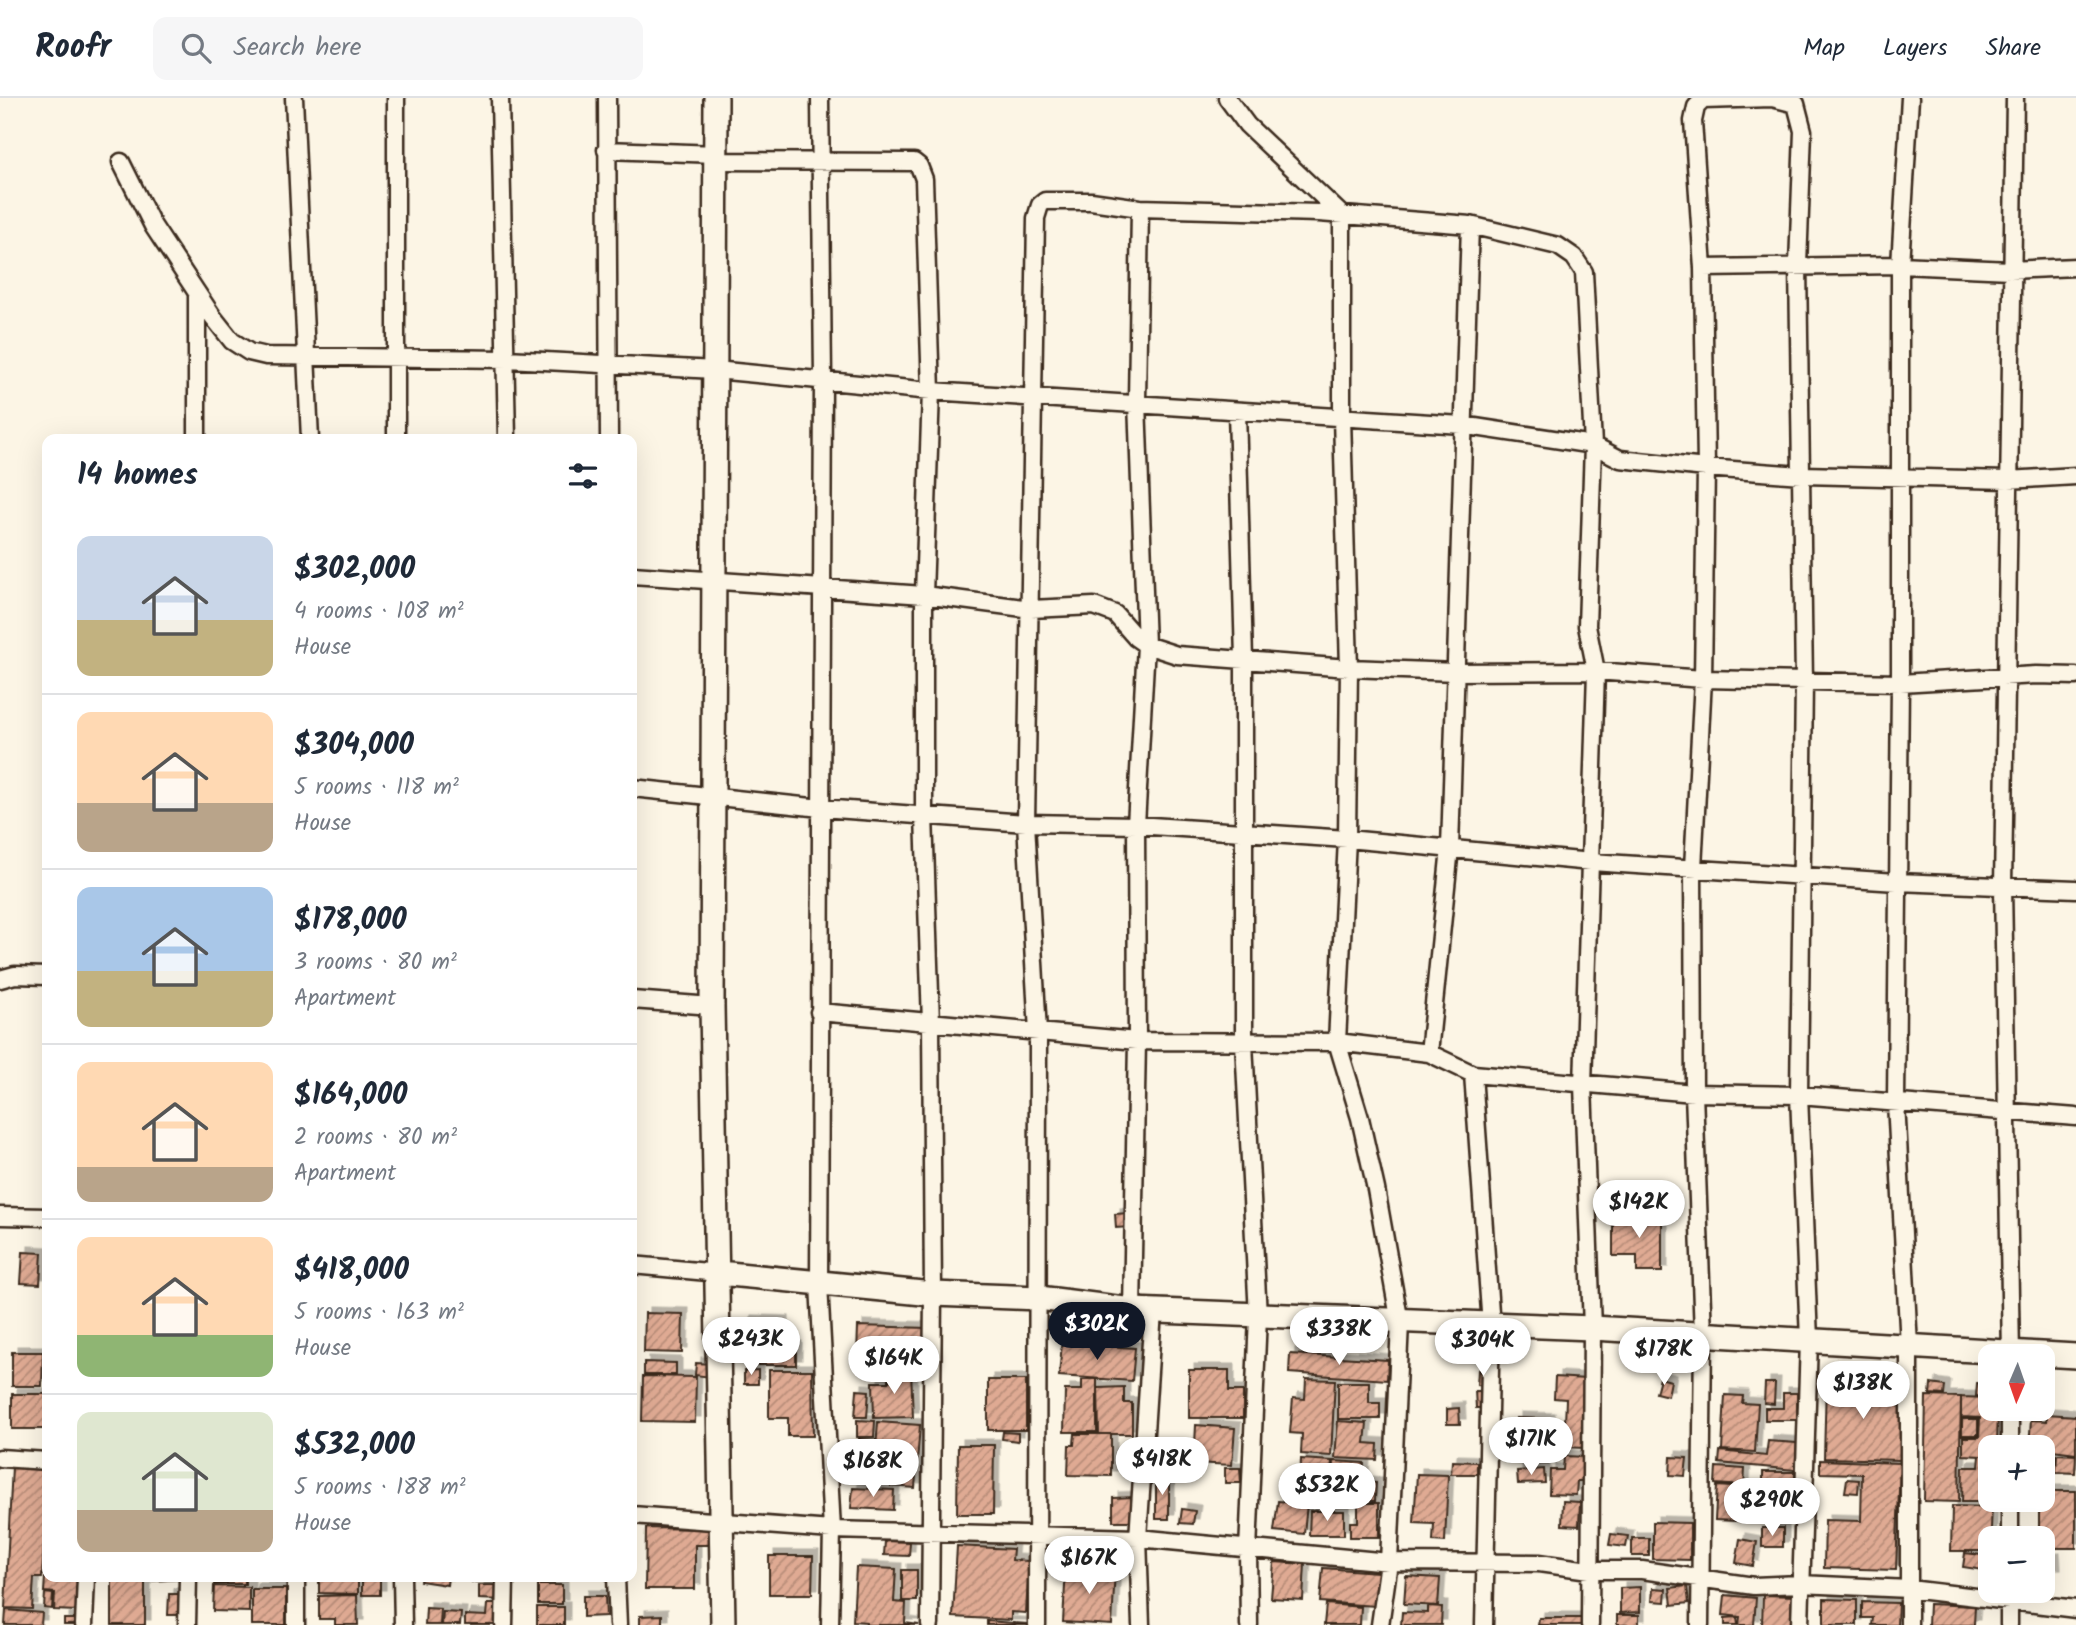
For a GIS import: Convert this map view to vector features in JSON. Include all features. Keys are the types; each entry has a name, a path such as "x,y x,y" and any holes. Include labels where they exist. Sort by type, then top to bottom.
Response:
{"street":[{"path":"294,98 310,434"},
{"path":"396,98 396,434"},
{"path":"500,98 507,434"},
{"path":"607,98 609,434"},
{"path":"716,98 712,1006 719,1273 723,1625"},
{"path":"820,98 823,378 819,1284 832,1530 830,1625"},
{"path":"1227,98 1247,125 1342,215 1342,416 1349,668 1347,839 1337,1042 1374,1177 1400,1323 1389,1562 1380,1625"},
{"path":"1700,1625 1703,1334 1694,1093 1693,868 1703,678 1706,468 1703,268 1693,121 1696,107 1702,99 1772,98 1796,104 1803,131 1798,265 1804,682 1799,1095 1810,1340 1800,1625"},
{"path":"1909,1625 1909,1346 1896,1102 1900,265 1910,98"},
{"path":"2011,1344 2003,886 2010,270 2015,98"},
{"path":"606,150 717,157 914,162 919,166 924,179 931,391 924,595 923,815 931,1023 933,1294 930,1625"},
{"path":"121,162 153,226 232,341 249,352 307,358 507,359 715,370 823,378 931,391 1137,402 1462,425 1593,445 1608,456 1620,459 1802,475 2008,480 2076,476"},
{"path":"1037,1625 1038,1032 1027,823 1036,218 1040,205 1045,201 1091,201 1140,208 1342,215 1470,225 1558,246 1574,257 1584,272 1593,445 1587,626 1596,671 1583,1085 1592,1328 1590,1625"},
{"path":"1140,208 1137,402 1146,645 1136,825 1142,1310 1138,1538 1141,1625"},
{"path":"1429,1053 1450,848 1470,225"},
{"path":"1703,268 1900,265 2010,270 2076,267"},
{"path":"197,290 197,434"},
{"path":"1237,411 1244,659 1244,1043 1258,1316 1248,1551 1249,1625"},
{"path":"637,575 924,595 1031,609 1094,606 1115,614 1136,638 1146,645 1177,655 1349,668 1456,672 1596,671 1804,682 1900,683 2004,679 2036,675 2076,676"},
{"path":"637,789 821,808 1027,823 1136,825 1347,839 1591,862 1897,882 2076,889"},
{"path":"0,979 15,975 42,976"},
{"path":"637,1000 712,1006"},
{"path":"819,1012 1137,1041 1337,1042 1429,1053 1473,1074 1694,1093 1799,1095 2076,1117"},
{"path":"1473,1074 1491,1326 1483,1563 1484,1625"},
{"path":"0,1216 42,1217"},
{"path":"637,1265 933,1294 1039,1298 1142,1310 1400,1323 1592,1328 1978,1351"},
{"path":"2055,1355 2076,1356"},
{"path":"0,1458 42,1461"},
{"path":"637,1515 832,1530 1138,1538 1248,1551 1389,1562 1539,1563 1589,1570 1642,1570 1754,1586 1800,1584 1978,1594"},
{"path":"84,1625 86,1582"},
{"path":"187,1625 188,1582"},
{"path":"296,1582 296,1625"},
{"path":"402,1582 403,1625"},
{"path":"504,1625 505,1582"},
{"path":"616,1582 618,1625"},
{"path":"2009,1603 2009,1625"},
{"path":"2045,1603 2076,1609"}],"building":[{"path":"1128,1213 1129,1227 1116,1228 1115,1214"},
{"path":"1613,1214 1662,1215 1662,1272 1637,1272 1637,1256 1613,1256"},
{"path":"23,1252 42,1253 40,1284 21,1283"},
{"path":"645,1313 683,1314 682,1353 644,1352"},
{"path":"746,1321 783,1322 783,1347 796,1347 796,1365 745,1365"},
{"path":"858,1326 929,1328 928,1355 857,1354"},
{"path":"1062,1343 1135,1348 1132,1381 1059,1376"},
{"path":"12,1352 42,1352 42,1386 12,1386"},
{"path":"1290,1354 1388,1360 1387,1380 1289,1373"},
{"path":"858,1355 876,1356 876,1371 858,1370"},
{"path":"644,1362 676,1363 676,1375 644,1375"},
{"path":"696,1363 712,1364 710,1377 695,1375"},
{"path":"758,1370 758,1384 744,1384 744,1371"},
{"path":"769,1370 812,1370 813,1436 788,1436 788,1418 769,1418"},
{"path":"911,1370 913,1417 874,1418 873,1382 889,1382 889,1371"},
{"path":"1189,1370 1229,1370 1229,1391 1243,1391 1243,1418 1189,1418"},
{"path":"1478,1370 1489,1371 1488,1386 1477,1385"},
{"path":"643,1376 696,1377 695,1422 642,1421"},
{"path":"1555,1377 1586,1379 1583,1448 1564,1447 1566,1399 1554,1398"},
{"path":"1660,1378 1671,1381 1668,1396 1656,1393"},
{"path":"1082,1379 1097,1379 1097,1432 1064,1432 1065,1390 1082,1390"},
{"path":"1306,1379 1335,1380 1331,1456 1301,1454 1302,1434 1290,1433 1293,1398 1305,1399"},
{"path":"988,1380 1026,1380 1026,1430 988,1430"},
{"path":"1338,1382 1369,1382 1369,1403 1380,1403 1380,1419 1338,1419"},
{"path":"1826,1382 1902,1384 1900,1460 1824,1458"},
{"path":"1765,1383 1775,1383 1774,1404 1764,1403"},
{"path":"1931,1384 1945,1386 1944,1395 1930,1394"},
{"path":"1124,1387 1124,1403 1132,1403 1132,1434 1099,1434 1098,1388"},
{"path":"857,1390 869,1391 867,1417 855,1417"},
{"path":"1475,1391 1488,1391 1488,1408 1476,1408"},
{"path":"1783,1393 1797,1393 1797,1420 1765,1420 1765,1408 1783,1408"},
{"path":"12,1394 42,1394 42,1429 12,1429"},
{"path":"1725,1395 1743,1396 1742,1403 1758,1404 1755,1452 1722,1450"},
{"path":"1926,1396 1961,1397 1959,1502 1924,1501"},
{"path":"1961,1397 1978,1398 1978,1418 1961,1417"},
{"path":"1459,1408 1460,1424 1447,1424 1447,1409"},
{"path":"2055,1415 2076,1416 2076,1453 2055,1450 2055,1435 2030,1435 2031,1421 2055,1421"},
{"path":"1516,1418 1549,1419 1548,1464 1516,1463"},
{"path":"1962,1419 1978,1419 1978,1435 1962,1435"},
{"path":"857,1420 875,1421 874,1437 857,1437"},
{"path":"1338,1421 1367,1423 1365,1443 1378,1444 1377,1460 1335,1458"},
{"path":"1980,1421 1998,1421 1997,1435 1979,1435"},
{"path":"878,1422 920,1425 915,1488 891,1486 891,1477 874,1476"},
{"path":"1196,1425 1235,1428 1232,1465 1194,1463"},
{"path":"1003,1432 1018,1433 1018,1441 1002,1439"},
{"path":"1075,1434 1111,1434 1111,1476 1068,1475 1069,1445 1074,1445"},
{"path":"1963,1437 1978,1437 1978,1456 1963,1455"},
{"path":"859,1439 875,1440 873,1474 857,1473"},
{"path":"1768,1441 1797,1443 1795,1470 1719,1463 1720,1451 1766,1456"},
{"path":"958,1445 994,1445 993,1514 957,1514"},
{"path":"2057,1454 2076,1455 2075,1473 2056,1472"},
{"path":"1564,1456 1587,1457 1586,1481 1577,1481 1576,1495 1549,1494 1550,1470 1563,1470"},
{"path":"1671,1457 1687,1458 1685,1476 1670,1475"},
{"path":"1301,1459 1332,1461 1329,1497 1286,1495 1287,1480 1300,1480"},
{"path":"1820,1460 1900,1463 1896,1570 1824,1568 1825,1520 1861,1521 1862,1474 1820,1473"},
{"path":"1334,1461 1364,1463 1363,1482 1376,1483 1375,1501 1332,1499"},
{"path":"1452,1461 1477,1462 1477,1474 1451,1474"},
{"path":"12,1466 42,1468 42,1578 34,1578 32,1609 5,1608"},
{"path":"1716,1467 1745,1469 1744,1486 1715,1484"},
{"path":"1963,1467 1978,1467 1978,1502 1962,1502"},
{"path":"1225,1468 1240,1468 1241,1483 1225,1483"},
{"path":"1544,1469 1545,1483 1518,1484 1517,1471"},
{"path":"1763,1472 1795,1472 1795,1491 1763,1491"},
{"path":"1417,1474 1448,1475 1445,1542 1433,1541 1434,1524 1414,1523"},
{"path":"1156,1475 1169,1475 1169,1519 1156,1519"},
{"path":"1847,1479 1859,1480 1858,1493 1845,1492"},
{"path":"1717,1486 1759,1489 1757,1522 1715,1520"},
{"path":"853,1488 894,1490 893,1510 851,1508"},
{"path":"2055,1491 2076,1491 2076,1548 2055,1548 2055,1526 2039,1526 2039,1512 2055,1512"},
{"path":"1762,1495 1781,1495 1780,1517 1762,1517"},
{"path":"1133,1497 1133,1521 1113,1521 1113,1498"},
{"path":"1278,1501 1307,1504 1304,1534 1274,1531"},
{"path":"1563,1501 1580,1502 1579,1526 1562,1525"},
{"path":"1358,1503 1379,1503 1379,1537 1350,1537 1350,1522 1358,1522"},
{"path":"1952,1506 1978,1507 1978,1512 1992,1512 1991,1526 1978,1526 1978,1551 1951,1551"},
{"path":"1182,1509 1195,1511 1193,1524 1180,1523"},
{"path":"1310,1511 1344,1511 1344,1535 1309,1535"},
{"path":"1653,1522 1690,1523 1690,1560 1653,1559"},
{"path":"646,1528 710,1529 710,1545 695,1545 695,1589 645,1589"},
{"path":"1762,1528 1783,1528 1783,1547 1762,1547"},
{"path":"1611,1534 1628,1536 1626,1547 1609,1545"},
{"path":"1632,1538 1649,1538 1649,1556 1632,1556"},
{"path":"1740,1539 1757,1542 1753,1566 1736,1563"},
{"path":"885,1541 910,1542 909,1556 884,1555"},
{"path":"957,1546 1013,1549 1012,1560 1029,1561 1026,1613 1011,1612 1011,1620 953,1617"},
{"path":"1965,1553 1978,1555 1978,1569 1963,1567"},
{"path":"769,1556 813,1556 812,1594 769,1594"},
{"path":"1274,1562 1305,1564 1303,1600 1271,1598"},
{"path":"856,1567 896,1569 894,1602 906,1603 905,1623 919,1625 866,1625 866,1622 853,1621"},
{"path":"1066,1567 1115,1570 1112,1625 1063,1622"},
{"path":"1323,1568 1378,1572 1375,1606 1320,1602"},
{"path":"902,1570 917,1570 917,1601 902,1601"},
{"path":"1406,1576 1440,1578 1438,1606 1404,1604"},
{"path":"45,1582 78,1582 77,1611 54,1610 55,1593 44,1592"},
{"path":"112,1582 145,1582 145,1625 112,1625"},
{"path":"214,1582 245,1582 245,1584"},
{"path":"319,1582 358,1582 358,1594 319,1593"},
{"path":"362,1582 380,1582 380,1595 362,1595"},
{"path":"427,1582 447,1582 447,1585"},
{"path":"479,1585 501,1585 501,1600 479,1599"},
{"path":"538,1585 562,1585 562,1604 538,1604"},
{"path":"214,1586 249,1587 249,1612 213,1611"},
{"path":"1687,1586 1689,1603 1672,1605 1670,1588"},
{"path":"1640,1587 1640,1612 1620,1613 1620,1588"},
{"path":"1653,1588 1666,1589 1665,1602 1652,1601"},
{"path":"252,1589 286,1589 286,1625 252,1625"},
{"path":"45,1593 53,1594 52,1609 44,1608"},
{"path":"169,1594 182,1594 181,1615 168,1615"},
{"path":"357,1595 358,1625 335,1625 335,1619 319,1619 319,1596"},
{"path":"1725,1595 1756,1598 1754,1625 1739,1625 1740,1617 1723,1615"},
{"path":"1763,1595 1797,1596 1796,1625 1762,1625"},
{"path":"583,1596 605,1596 606,1616 583,1617"},
{"path":"1824,1599 1857,1600 1857,1625 1824,1625"},
{"path":"1862,1602 1898,1603 1897,1625 1872,1625 1873,1618 1862,1618"},
{"path":"488,1604 504,1604 504,1625 465,1625 465,1615 487,1616"},
{"path":"1326,1604 1361,1607 1360,1625 1324,1625"},
{"path":"1929,1604 1975,1606 1974,1625 1928,1625"},
{"path":"1428,1606 1442,1607 1441,1625 1401,1625 1402,1612 1428,1613"},
{"path":"537,1607 564,1607 564,1625 537,1625"},
{"path":"426,1608 441,1609 440,1625 425,1625"},
{"path":"6,1610 42,1613 41,1625 5,1625"},
{"path":"443,1612 461,1613 460,1625 442,1625"},
{"path":"662,1615 662,1625 640,1625 640,1616"},
{"path":"1617,1615 1639,1615 1639,1625 1617,1625"},
{"path":"1737,1617 1738,1625 1725,1625 1725,1618"},
{"path":"1539,1618 1583,1618 1583,1625 1538,1625"},
{"path":"64,1619 78,1619 77,1625 64,1625"},
{"path":"987,1621 1027,1624 1027,1625 987,1625"}]}
